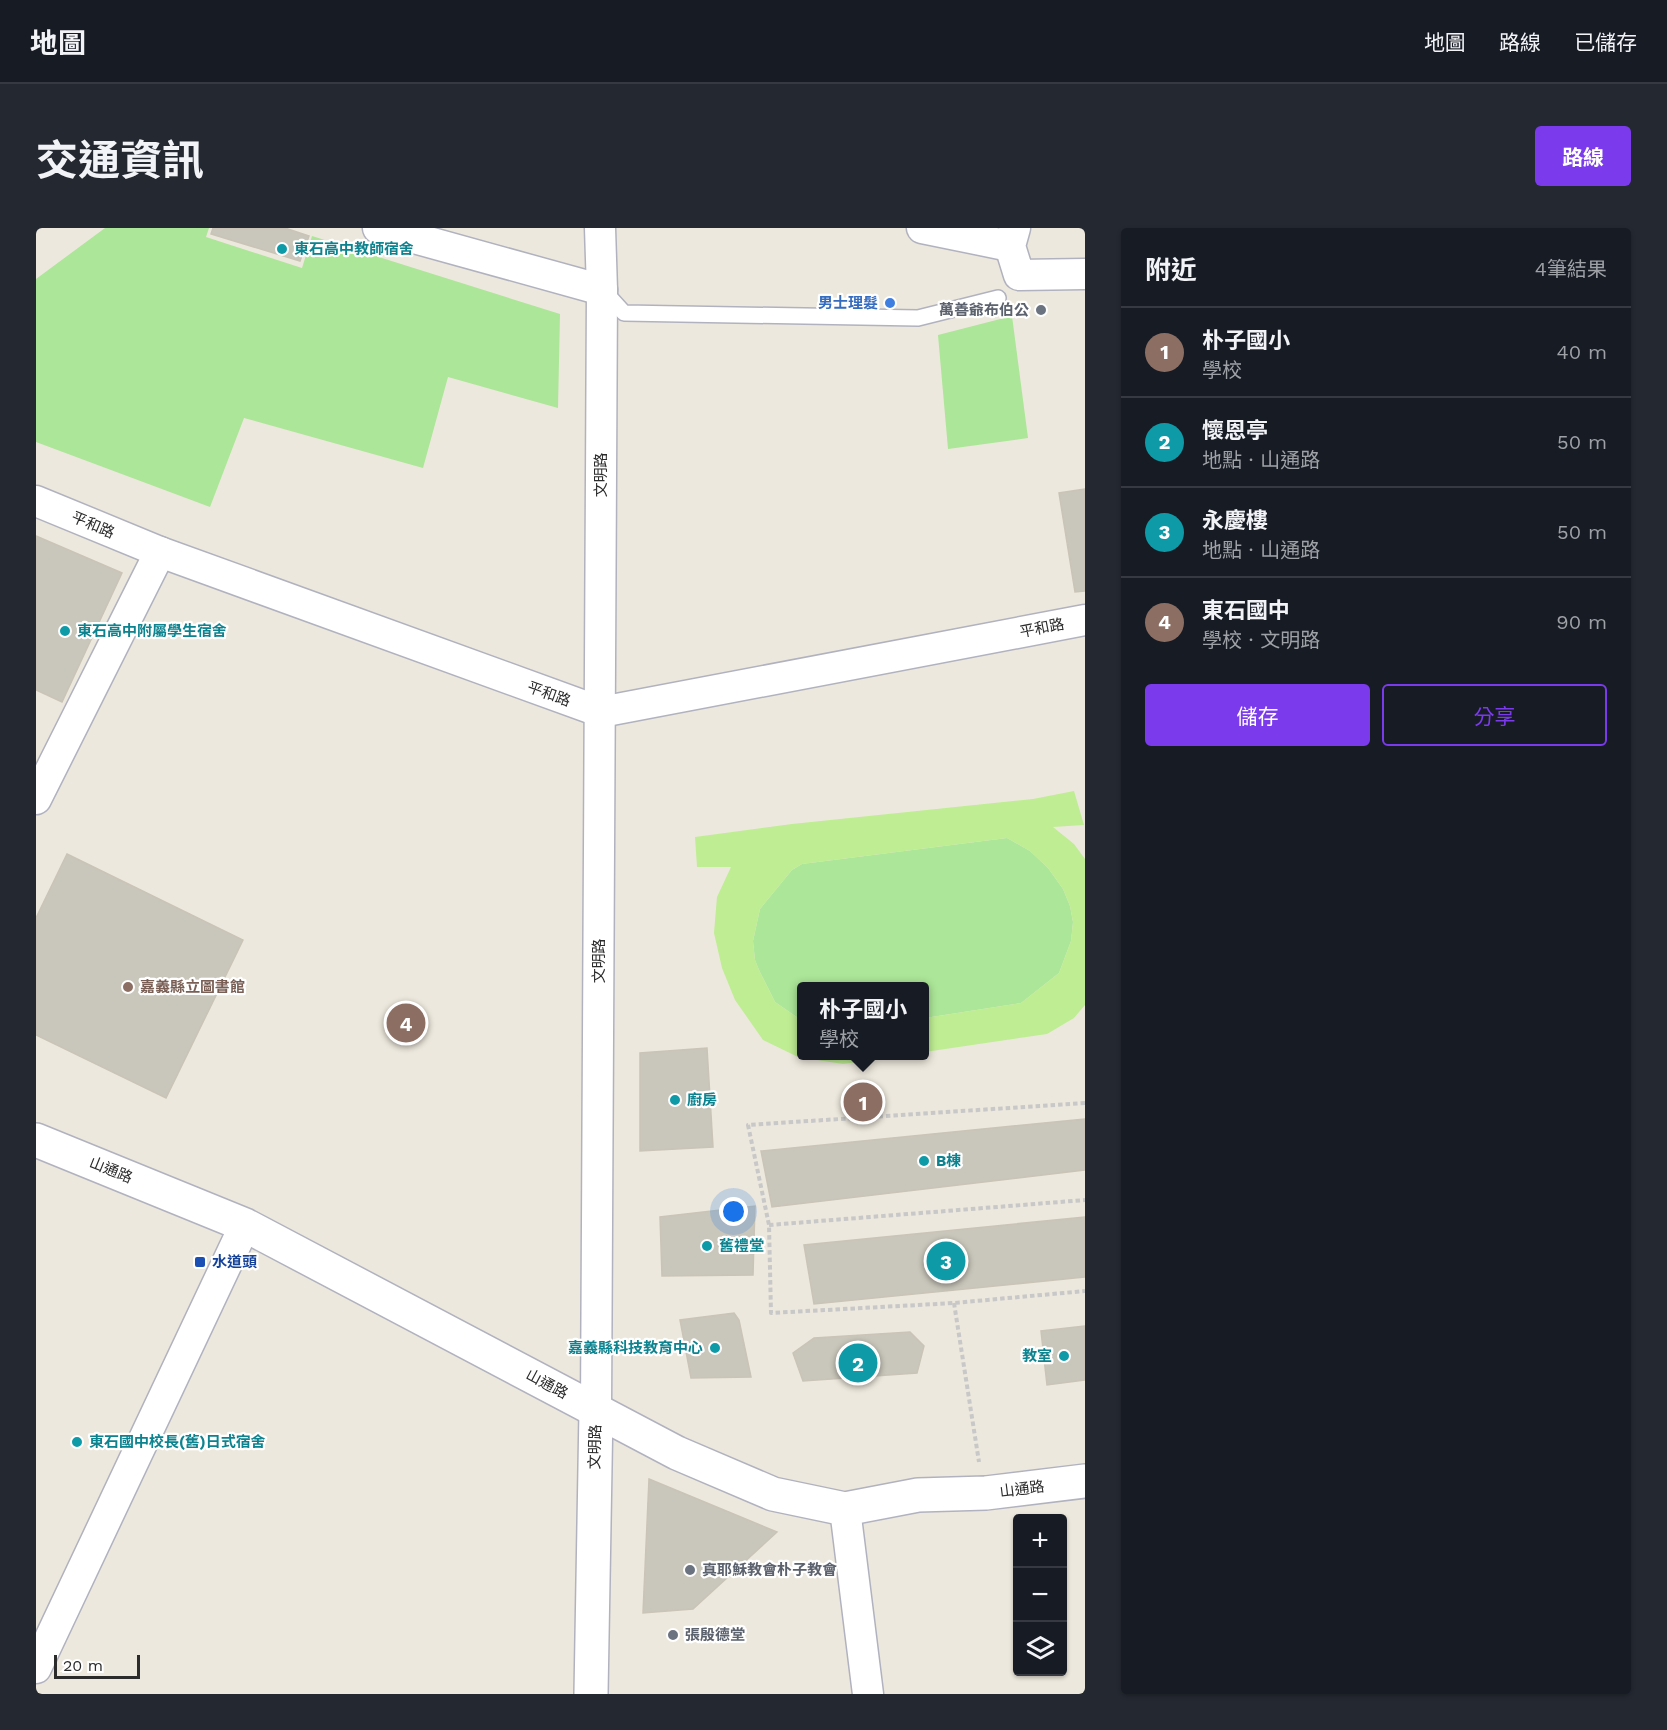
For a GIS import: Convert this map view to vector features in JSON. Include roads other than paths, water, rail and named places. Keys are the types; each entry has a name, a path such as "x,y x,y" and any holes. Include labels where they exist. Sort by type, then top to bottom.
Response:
{"main road":[{"name":"山通路","path":"36,1140 245,1225 676,1453 773,1494 845,1509 918,1495 986,1493 1085,1481"},
{"name":"文明路","path":"591,1694 596,1410"}],"street":[{"path":"378,228 602,290"},
{"name":"文明路","path":"596,1410 601,712 602,290 600,228"},
{"path":"922,228 1013,237 1019,275 1085,274"},
{"name":"平和路","path":"36,501 160,552 601,712 1085,620"},
{"path":"36,800 160,552"},
{"path":"36,1668 245,1225"},
{"path":"845,1509 868,1694"}],"lane":[{"path":"602,290 624,313 636,314 918,318 998,298"}],"place":[{"name":"東石高中教師宿舍","path":"282,249"},
{"name":"男士理髮","path":"890,303"},
{"name":"萬善爺布伯公","path":"1041,310"},
{"name":"東石高中附屬學生宿舍","path":"65,631"},
{"name":"嘉義縣立圖書館","path":"128,987"},
{"name":"東石國中","path":"406,1023"},
{"name":"廚房","path":"675,1100"},
{"name":"朴子國小","path":"863,1102"},
{"name":"B棟","path":"924,1161"},
{"name":"舊禮堂","path":"707,1246"},
{"name":"永慶樓","path":"946,1261"},
{"name":"水道頭","path":"200,1262"},
{"name":"嘉義縣科技教育中心","path":"715,1348"},
{"name":"教室","path":"1064,1356"},
{"name":"懷恩亭","path":"858,1363"},
{"name":"東石國中校長(舊)日式宿舍","path":"77,1442"},
{"name":"真耶穌教會朴子教會","path":"690,1570"},
{"name":"張殷德堂","path":"673,1635"}]}
